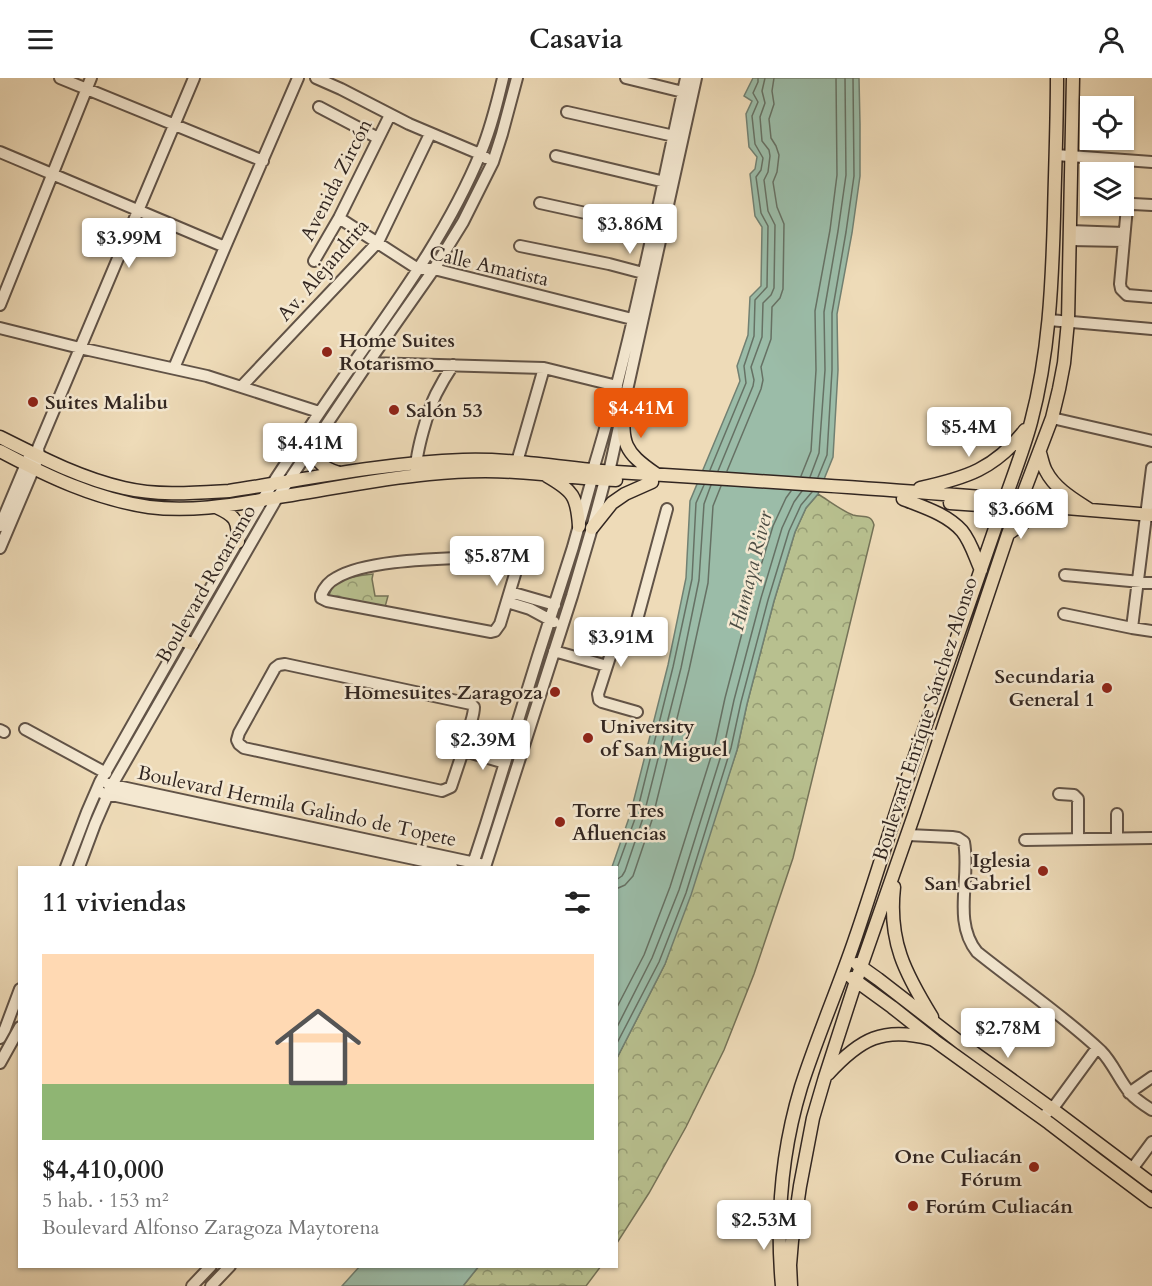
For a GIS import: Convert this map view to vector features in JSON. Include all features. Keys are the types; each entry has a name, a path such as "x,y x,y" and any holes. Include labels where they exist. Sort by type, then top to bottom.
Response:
{"main road":[{"name":"Boulevard Enrique Sánchez Alonso","path":"782,1286 779,1214 781,1183 802,1084 848,959 925,725 1031,422 1043,368 1049,320 1057,78"},
{"name":"Boulevard Enrique Sánchez Alonso","path":"791,1286 792,1241 800,1186 813,1118 825,1077 1008,534 1022,505 1052,418 1062,372 1068,321 1073,78"},
{"path":"624,405 623,432 629,449 654,478"},
{"path":"899,494 952,480 985,467 1005,453 1031,422"},
{"path":"0,437 71,486 122,502 170,509 214,507 277,498 416,469 483,459 600,475"},
{"path":"314,442 315,453 321,465 340,473"},
{"path":"0,451 33,458 101,482 150,492 229,491 340,473 416,469 678,479 899,494 1149,515"},
{"path":"1040,453 1046,471 1053,481 1091,511"},
{"path":"544,474 563,485 574,498 578,507 579,526"},
{"path":"592,528 612,503 654,478"},
{"path":"899,494 952,522 962,531 981,570"},
{"path":"214,507 228,512 236,520 238,542"},
{"path":"1008,534 1032,517 1056,507"},
{"path":"897,865 893,912 899,952 909,979 936,1023"},
{"path":"848,959 936,1023 1051,1113 1096,1160 1152,1201"},
{"path":"843,972 935,1041 1051,1113 1152,1184"},
{"path":"825,1077 857,1046 882,1036 908,1034 935,1041"}],"street":[{"path":"60,78 263,160"},
{"path":"0,305 91,78"},
{"path":"0,548 33,458 194,78"},
{"path":"174,368 298,78"},
{"path":"315,78 493,162"},
{"name":"Boulevard Rotarismo","path":"79,866 110,790 238,542 262,500 440,234 480,154 493,120 503,78"},
{"name":"Boulevard Rotarismo","path":"66,866 101,782 187,642 223,592 288,481 464,222 493,162 517,78"},
{"path":"626,78 683,92"},
{"path":"472,865 579,526 600,475 624,405 638,320 668,183 674,136 686,78"},
{"path":"486,866 592,528 617,386 638,320 643,273 696,78"},
{"path":"319,107 378,138"},
{"path":"567,111 674,136"},
{"name":"Avenida Zircón","path":"314,261 339,218 390,115"},
{"name":"Av. Alejandrita","path":"243,386 378,242 430,134"},
{"path":"0,152 225,247"},
{"path":"1056,155 1152,162"},
{"path":"556,156 668,183"},
{"path":"540,202 654,228"},
{"path":"1152,205 1128,206 1121,289 1127,295 1152,297"},
{"name":"Calle Amatista","path":"339,218 418,269 434,269 638,320"},
{"path":"1070,235 1124,237"},
{"path":"520,246 643,273"},
{"path":"1049,320 1152,329"},
{"path":"0,328 243,386 320,412"},
{"path":"368,363 543,368 617,386"},
{"path":"416,469 435,395 453,365"},
{"path":"517,462 543,368"},
{"path":"1052,418 1152,441"},
{"path":"0,526 5,501 33,458"},
{"path":"1132,628 1149,515 1152,468"},
{"path":"637,712 602,702 598,694 617,634 632,634 634,631 667,509"},
{"path":"511,557 518,558 519,561 509,597 498,628 491,632 327,601 321,598 321,595 325,587 335,578 362,568 410,562 511,557"},
{"path":"1065,575 1152,583"},
{"path":"509,597 531,604 555,604"},
{"path":"531,604 562,627"},
{"path":"1064,614 1152,631"},
{"path":"554,651 607,666"},
{"path":"283,664 471,704 474,712 467,733 470,743 507,758 465,753 461,757 451,787 442,791 244,748 237,740 274,670 283,664"},
{"name":"Boulevard Hermila Galindo de Topete","path":"25,729 110,790 448,866"},
{"name":"Boulevard Hermila Galindo de Topete","path":"110,790 486,866"},
{"path":"1059,795 1074,795 1078,799 1078,839"},
{"path":"1117,838 1118,814"},
{"path":"908,835 952,837 964,842 964,908 968,938 977,952 1097,1048 1111,1064 1130,1093 1152,1110"},
{"path":"1025,840 1152,838"},
{"path":"0,1063 17,1037 1,1033 18,994"},
{"path":"1051,1113 1097,1048"},
{"path":"1130,1093 1152,1077"},
{"path":"1132,1169 1152,1142"},
{"path":"192,1286 209,1268"},
{"path":"211,1286 228,1268"}],"green space":[{"path":"818,494 849,513 868,517 874,525 793,858 754,974 724,1050 686,1127 649,1193 618,1241 618,1056 665,964 737,750 774,601 795,532 806,508"},
{"path":"373,574 375,596 388,596 385,607 330,597 332,589 341,581"},
{"path":"477,1268 600,1268 586,1286 463,1286"}],"water":[{"name":"Humaya River","path":"753,78 859,78 860,176 837,314 838,370 833,457 818,494 806,508 795,532 774,601 737,750 691,895 665,964 618,1056 618,866 612,866 630,815 668,665 686,578 690,501 740,381 737,366 748,335 750,297 761,286 762,227 755,216 750,174 755,169 757,157 749,147 746,114 752,101 744,96"},
{"path":"358,1268 477,1268 463,1286 342,1286"}],"place":[{"name":"Home Suites Rotarismo","path":"327,352"},
{"name":"Suites Malibu","path":"33,402"},
{"name":"Salón 53","path":"394,410"},
{"name":"Secundaria General 1","path":"1107,688"},
{"name":"Homesuites Zaragoza","path":"555,692"},
{"name":"University of San Miguel","path":"588,738"},
{"name":"Torre Tres Afluencias","path":"560,822"},
{"name":"Iglesia San Gabriel","path":"1043,871"},
{"name":"One Culiacán Fórum","path":"1034,1167"},
{"name":"Forúm Culiacán","path":"913,1206"}]}
